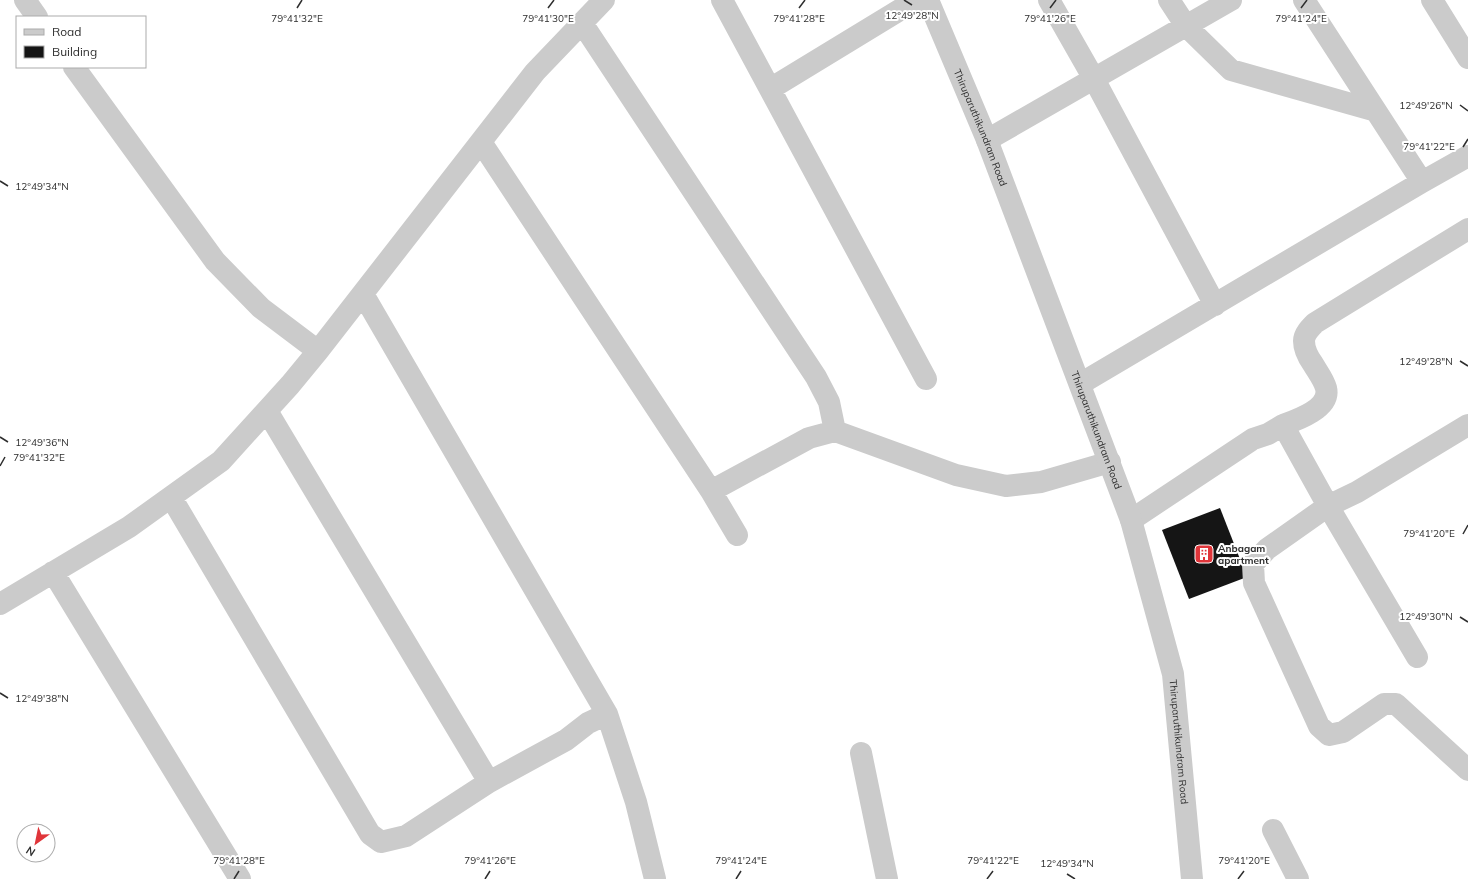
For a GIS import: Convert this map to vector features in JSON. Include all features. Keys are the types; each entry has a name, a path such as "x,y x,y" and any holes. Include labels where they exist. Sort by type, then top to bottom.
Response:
{"street":[{"path":"25,0 36,16"},
{"path":"0,604 129,527 221,461 267,411 318,351 535,72 604,0"},
{"path":"722,0 926,379"},
{"path":"770,89 916,0"},
{"name":"Thiruparuthikundram Road","path":"928,0 987,140 1131,520 1173,674 1192,879"},
{"path":"1049,0 1094,79 1215,305"},
{"path":"1169,0 1186,26 1230,70 1376,111"},
{"path":"987,140 1231,0"},
{"path":"1304,0 1422,182"},
{"path":"1432,0 1468,58"},
{"path":"582,23 816,377 829,402 835,431"},
{"path":"75,68 215,261 261,308 318,351"},
{"path":"481,142 711,491 737,535"},
{"path":"1080,384 1468,156"},
{"path":"1131,520 1253,439 1268,434 1283,425 1304,418 1321,405 1327,397 1326,388 1306,353 1304,340 1308,330 1315,323 1468,229"},
{"path":"363,294 607,714 636,802 655,879"},
{"path":"267,411 489,782"},
{"path":"1283,425 1328,506 1417,657"},
{"path":"1468,425 1357,492 1328,506 1267,549 1253,564 1254,583 1319,726 1329,735 1342,732 1384,704 1396,704 1468,770"},
{"path":"711,491 809,438 835,431 956,475 1006,486 1041,482 1110,462"},
{"path":"171,497 370,834 381,842 406,836 489,782 566,740 588,723 607,714"},
{"path":"53,572 240,879"},
{"path":"860,753 887,879"},
{"path":"1273,830 1298,879"}],"building":[{"name":"Anbagam apartment","path":"1220,508 1247,577 1189,599 1162,530"}],"place":[{"name":"Anbagam apartment","path":"1204,554"}]}
